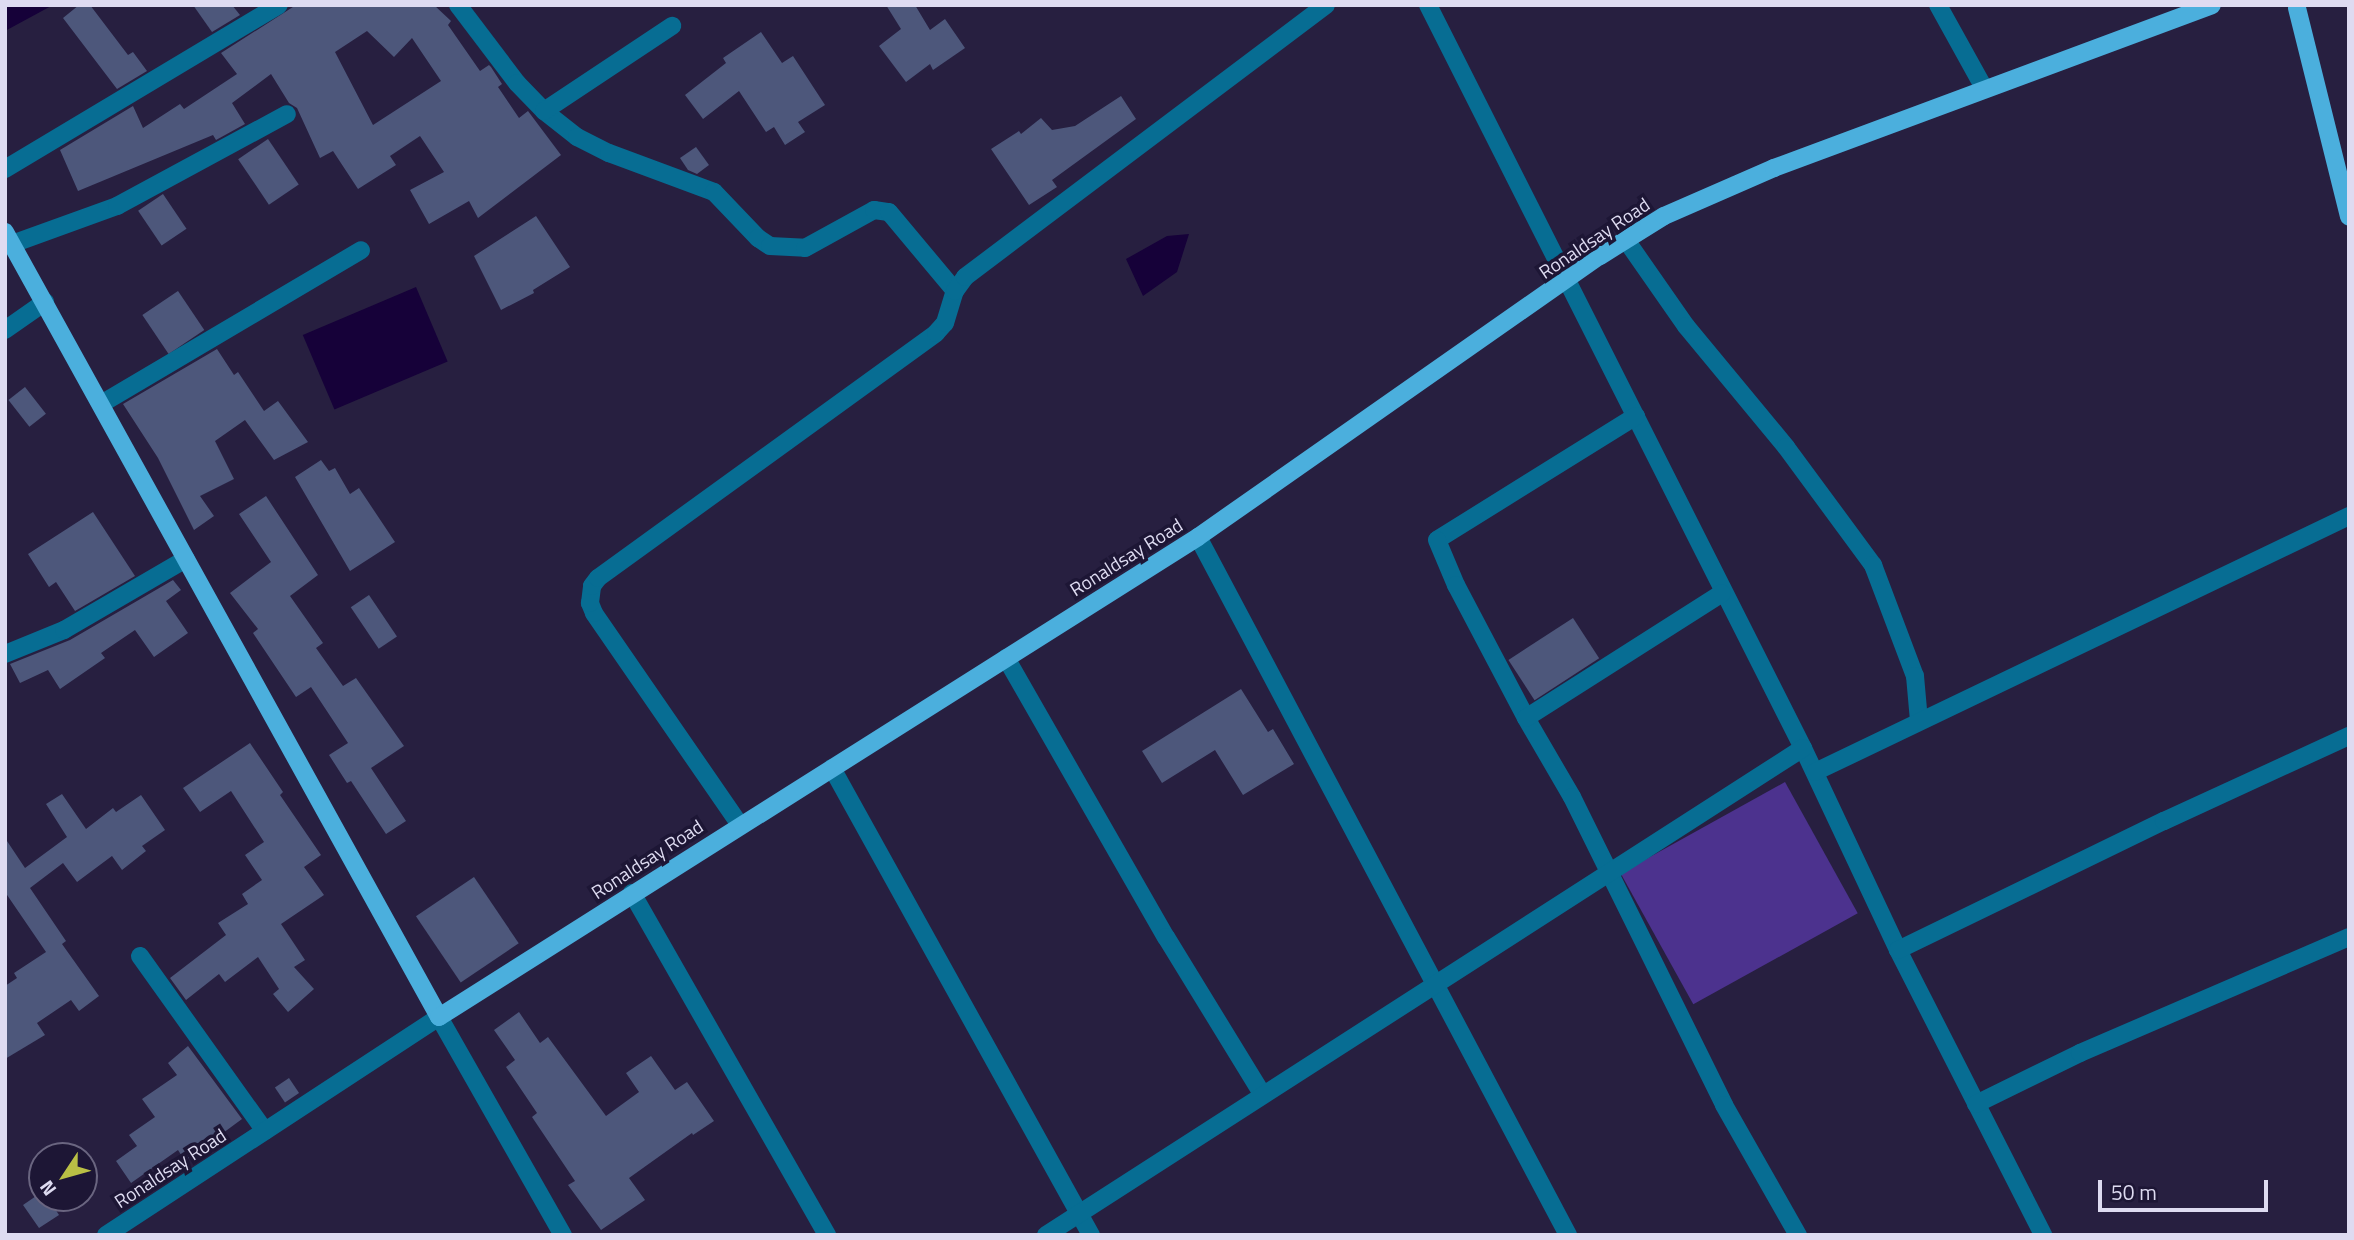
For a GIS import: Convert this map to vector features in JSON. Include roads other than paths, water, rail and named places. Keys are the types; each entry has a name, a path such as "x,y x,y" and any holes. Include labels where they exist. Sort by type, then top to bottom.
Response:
{"main road":[{"name":"Ronaldsay Road","path":"439,1017 1198,537 1664,216 1774,168 2206,6"},
{"path":"2296,6 2349,217"},
{"path":"9,238 439,1017"}],"street":[{"path":"5,169 279,5"},
{"path":"458,5 491,51 544,111 577,137 609,153 714,192 758,238 770,246 805,248 874,210 889,212 955,291"},
{"path":"740,825 594,613 590,603 592,586 598,578 936,333 951,311 955,291 965,277 1326,5"},
{"path":"1428,5 1636,416 1722,593 1803,748 1898,950 2043,1235"},
{"path":"1938,5 1983,88"},
{"path":"544,111 672,26"},
{"path":"9,238 117,206 287,114"},
{"path":"1626,240 1686,326 1794,457 1873,565 1915,676 1919,721"},
{"path":"101,404 361,250"},
{"path":"5,330 45,302"},
{"path":"1636,416 1437,540 1456,585 1526,718 1572,797 1724,1105 1798,1235"},
{"path":"1815,772 2349,516"},
{"path":"1198,537 1433,985 1568,1235"},
{"path":"5,654 64,630 186,559"},
{"path":"1526,718 1722,593"},
{"path":"1006,658 1166,937 1263,1095"},
{"path":"1898,950 2164,821 2349,736"},
{"path":"1046,1235 1803,748"},
{"path":"832,768 1091,1235"},
{"path":"632,893 827,1235"},
{"path":"1976,1104 2080,1053 2349,937"},
{"path":"140,956 265,1131"},
{"path":"439,1017 564,1235"},
{"name":"Ronaldsay Road","path":"116,1232 439,1017"}]}
